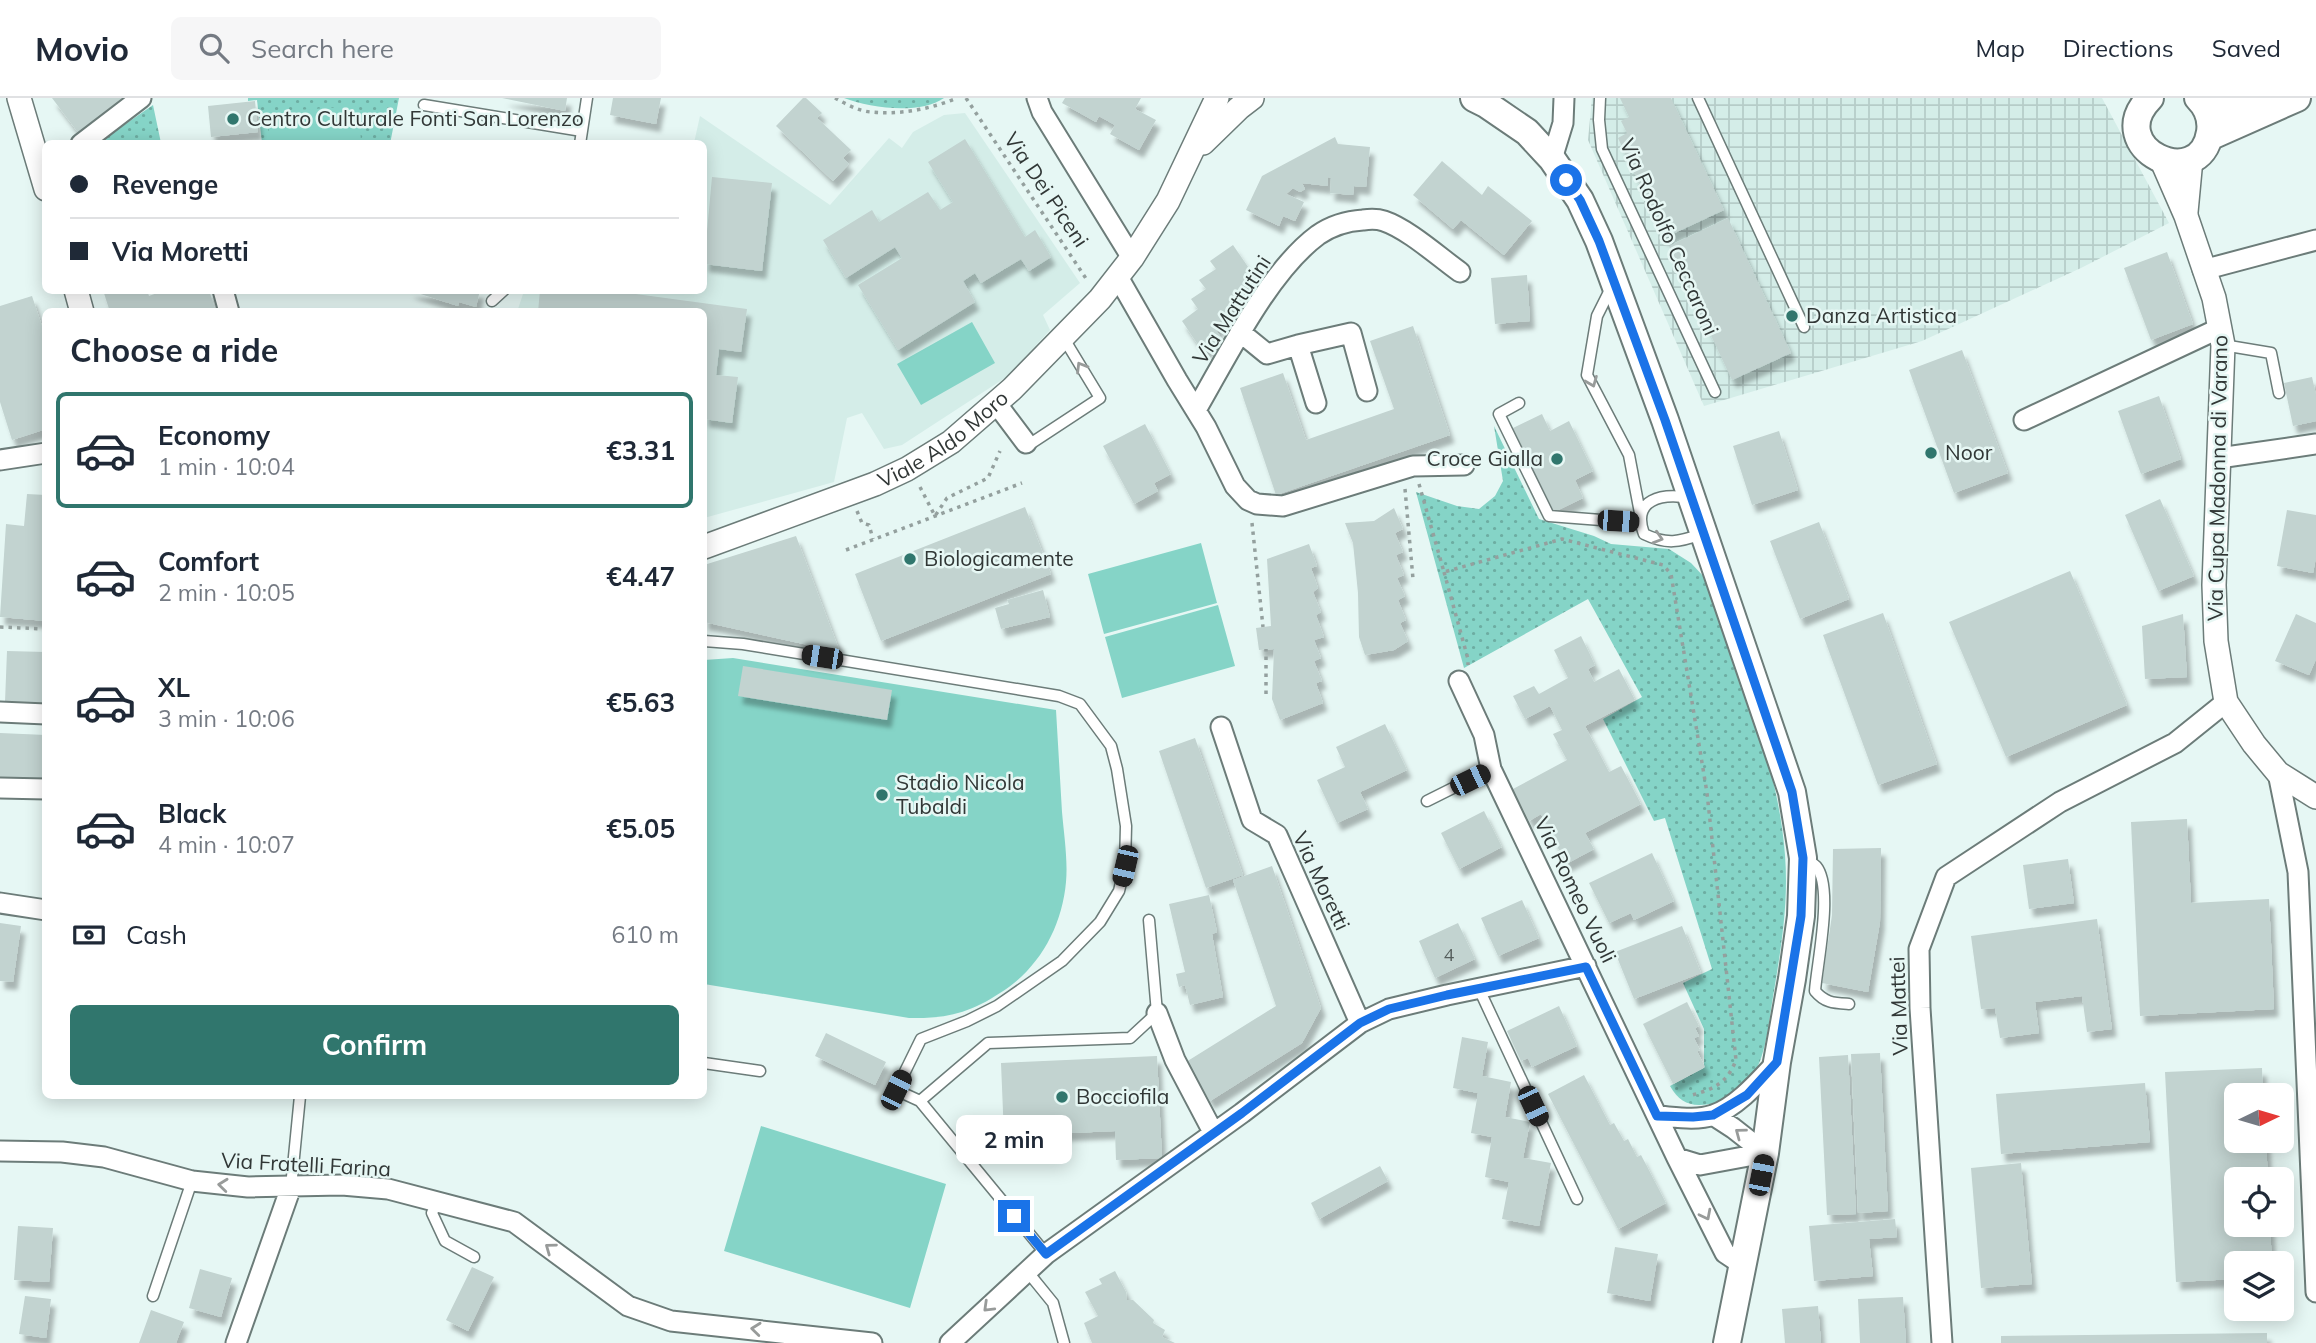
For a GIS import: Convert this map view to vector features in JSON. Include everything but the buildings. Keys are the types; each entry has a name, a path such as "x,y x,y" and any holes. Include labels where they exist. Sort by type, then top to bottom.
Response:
{"main road":[{"path":"1474,98 1527,132 1552,159 1580,200 1615,282 1665,420 1792,792 1803,858 1801,916 1765,1153 1727,1343"},
{"path":"2139,105 2140,139 2153,156 2172,163 2191,159 2205,146 2211,127 2202,103 2297,98"},
{"path":"2209,137 2297,98"}],"street":[{"path":"19,98 42,172"},
{"path":"86,140 141,98"},
{"path":"1037,98 1042,112 1132,258"},
{"name":"Viale Aldo Moro","path":"707,546 910,468 951,442 996,403 1100,299 1132,258 1168,201 1217,98"},
{"name":"Viale Aldo Moro","path":"1193,152 1252,98"},
{"path":"1552,159 1563,123 1564,98"},
{"name":"Via Cupa Madonna di Varano","path":"2186,216 2191,159"},
{"name":"Via Cupa Madonna di Varano","path":"2162,161 2186,216 2214,298 2222,337 2214,585 2216,641 2226,702"},
{"name":"Via Mattutini","path":"1196,410 1240,332 1286,266 1319,234 1353,220 1383,221 1400,229 1460,272"},
{"path":"2203,270 2316,240"},
{"name":"Via Mattutini","path":"1118,277 1217,446 1235,486 1248,500"},
{"path":"1240,332 1267,354 1351,333 1367,391"},
{"path":"2024,421 2222,337"},
{"path":"1298,345 1316,404"},
{"path":"996,403 1026,443"},
{"path":"2219,458 2316,444"},
{"path":"0,460 42,454"},
{"path":"1248,500 1264,506 1283,506 1408,468 1464,465"},
{"name":"Via Romeo Vuoli","path":"1459,681 1484,735 1491,769 1676,1158 1725,1253 1743,1265"},
{"path":"2226,702 2254,744 2278,773 2316,797"},
{"name":"Via Mattei","path":"1942,1343 1920,1008 1919,949 1946,877 2060,802 2175,743 2226,702"},
{"path":"0,712 42,714"},
{"name":"Via Moretti","path":"1221,727 1251,820 1277,835 1360,1023"},
{"path":"2278,773 2298,872 2312,1120 2316,1292"},
{"path":"0,788 42,789"},
{"path":"0,904 42,909"},
{"path":"950,1343 1046,1254 1360,1023 1389,1009 1586,967"},
{"path":"1157,1013 1175,1060 1213,1132"},
{"path":"1657,1116 1713,1115 1747,1095 1777,1062"},
{"path":"1713,1115 1765,1153"},
{"name":"Via Fratelli Farina","path":"0,1151 62,1152 104,1157 192,1181 248,1187 342,1185 387,1189 514,1222 628,1306 671,1321 872,1343"},
{"path":"1676,1158 1700,1166 1765,1153"},
{"path":"236,1343 291,1186"}],"lane":[{"path":"581,140 587,98"},
{"name":"Via Rodolfo Ceccaroni","path":"1600,98 1602,149 1715,392"},
{"path":"1698,98 1804,327"},
{"path":"424,105 582,131"},
{"path":"1615,282 1597,316 1587,375 1629,455 1644,534 1667,542 1682,541 1702,534"},
{"path":"492,301 500,294"},
{"path":"1026,443 1026,447 1100,398 1063,337"},
{"path":"2222,337 2271,353 2279,393"},
{"path":"1519,403 1499,414 1549,516 1640,518"},
{"path":"1640,518 1648,504 1660,496 1690,498"},
{"path":"707,641 743,644 1059,696 1080,704 1111,746 1126,826 1125,866 1119,891 1100,922 1062,961 998,1006 921,1039 896,1090 920,1101 1046,1254"},
{"path":"1427,801 1491,769"},
{"path":"1803,858 1816,867 1824,888 1824,914 1815,991 1823,1000 1849,1003"},
{"path":"920,1101 988,1043 1130,1038 1157,1013 1149,920"},
{"path":"1479,989 1577,1199"},
{"path":"707,1063 760,1071"},
{"path":"291,1186 300,1099"},
{"path":"153,1296 192,1181"},
{"path":"437,1202 432,1213 445,1241 474,1257"},
{"path":"1027,1270 1053,1303 1064,1343"}],"path":[{"path":"835,98 870,112 917,110 957,98"},
{"name":"Via Dei Piceni","path":"966,98 1100,299"},
{"path":"935,516 947,498 988,478 1000,451"},
{"path":"910,468 935,516"},
{"path":"1408,468 1444,572 1468,659 1468,674 1459,681"},
{"path":"1408,468 1413,579"},
{"path":"846,550 1022,483"},
{"path":"850,493 862,523 869,525 874,539"},
{"path":"1248,500 1257,551 1264,628"},
{"path":"1444,572 1562,539 1663,565 1671,574 1707,793 1736,1060 1727,1079 1710,1088 1691,1096 1669,1094 1648,1098"},
{"path":"0,627 42,629"},
{"path":"1266,649 1266,694"}],"shaded area":[{"path":"1592,98 2102,98 2169,223 2081,268 1922,341 1704,406 1588,140"},
{"path":"965,113 1080,283 1043,315 1050,330 1008,376 902,445 884,449 862,413 847,418 834,482 707,517 707,308 518,308 523,294 707,294 707,140 695,140 700,116 830,205 889,138 902,148 913,132 944,115"}],"green space":[{"path":"248,98 399,98 391,140 262,140 257,100 248,101"},
{"path":"844,98 944,98 922,107 895,108 867,105"},
{"path":"153,105 160,140 102,140"},
{"path":"359,106 361,140 270,140 267,112"},
{"path":"972,322 995,363 921,405 897,364"},
{"path":"1494,426 1539,519 1611,544 1669,549 1691,563 1706,579 1754,715 1781,820 1786,874 1785,911 1769,1025 1760,1061 1740,1088 1717,1102 1697,1105 1686,1102 1670,1086 1704,1068 1704,1029 1683,983 1712,969 1665,818 1654,821 1603,719 1642,697 1588,599 1464,668 1416,492 1457,506 1479,509 1495,496 1503,481"},
{"path":"1201,543 1217,603 1104,634 1088,574"},
{"path":"1218,605 1235,666 1122,698 1105,637"},
{"name":"Stadio Nicola Tubaldi","path":"733,658 1056,710 1066,882 1064,899 1054,931 1026,972 989,1000 968,1010 946,1016 922,1018 707,984 707,660"},
{"path":"761,1126 946,1184 910,1308 724,1251"}],"place":[{"name":"Centro Culturale Fonti San Lorenzo","path":"233,119"},
{"name":"Danza Artistica","path":"1792,316"},
{"name":"Noor","path":"1931,453"},
{"name":"Croce Gialla","path":"1557,459"},
{"name":"Biologicamente","path":"910,559"},
{"name":"Stadio Nicola Tubaldi","path":"882,795"},
{"name":"Bocciofila","path":"1062,1097"}],"route":[{"path":"1014,1216 1046,1254 1242,1113 1360,1023 1389,1009 1447,995 1586,967 1657,1116 1713,1115 1747,1095 1777,1062 1801,916 1803,858 1792,792 1615,282 1580,200 1566,180"}]}
